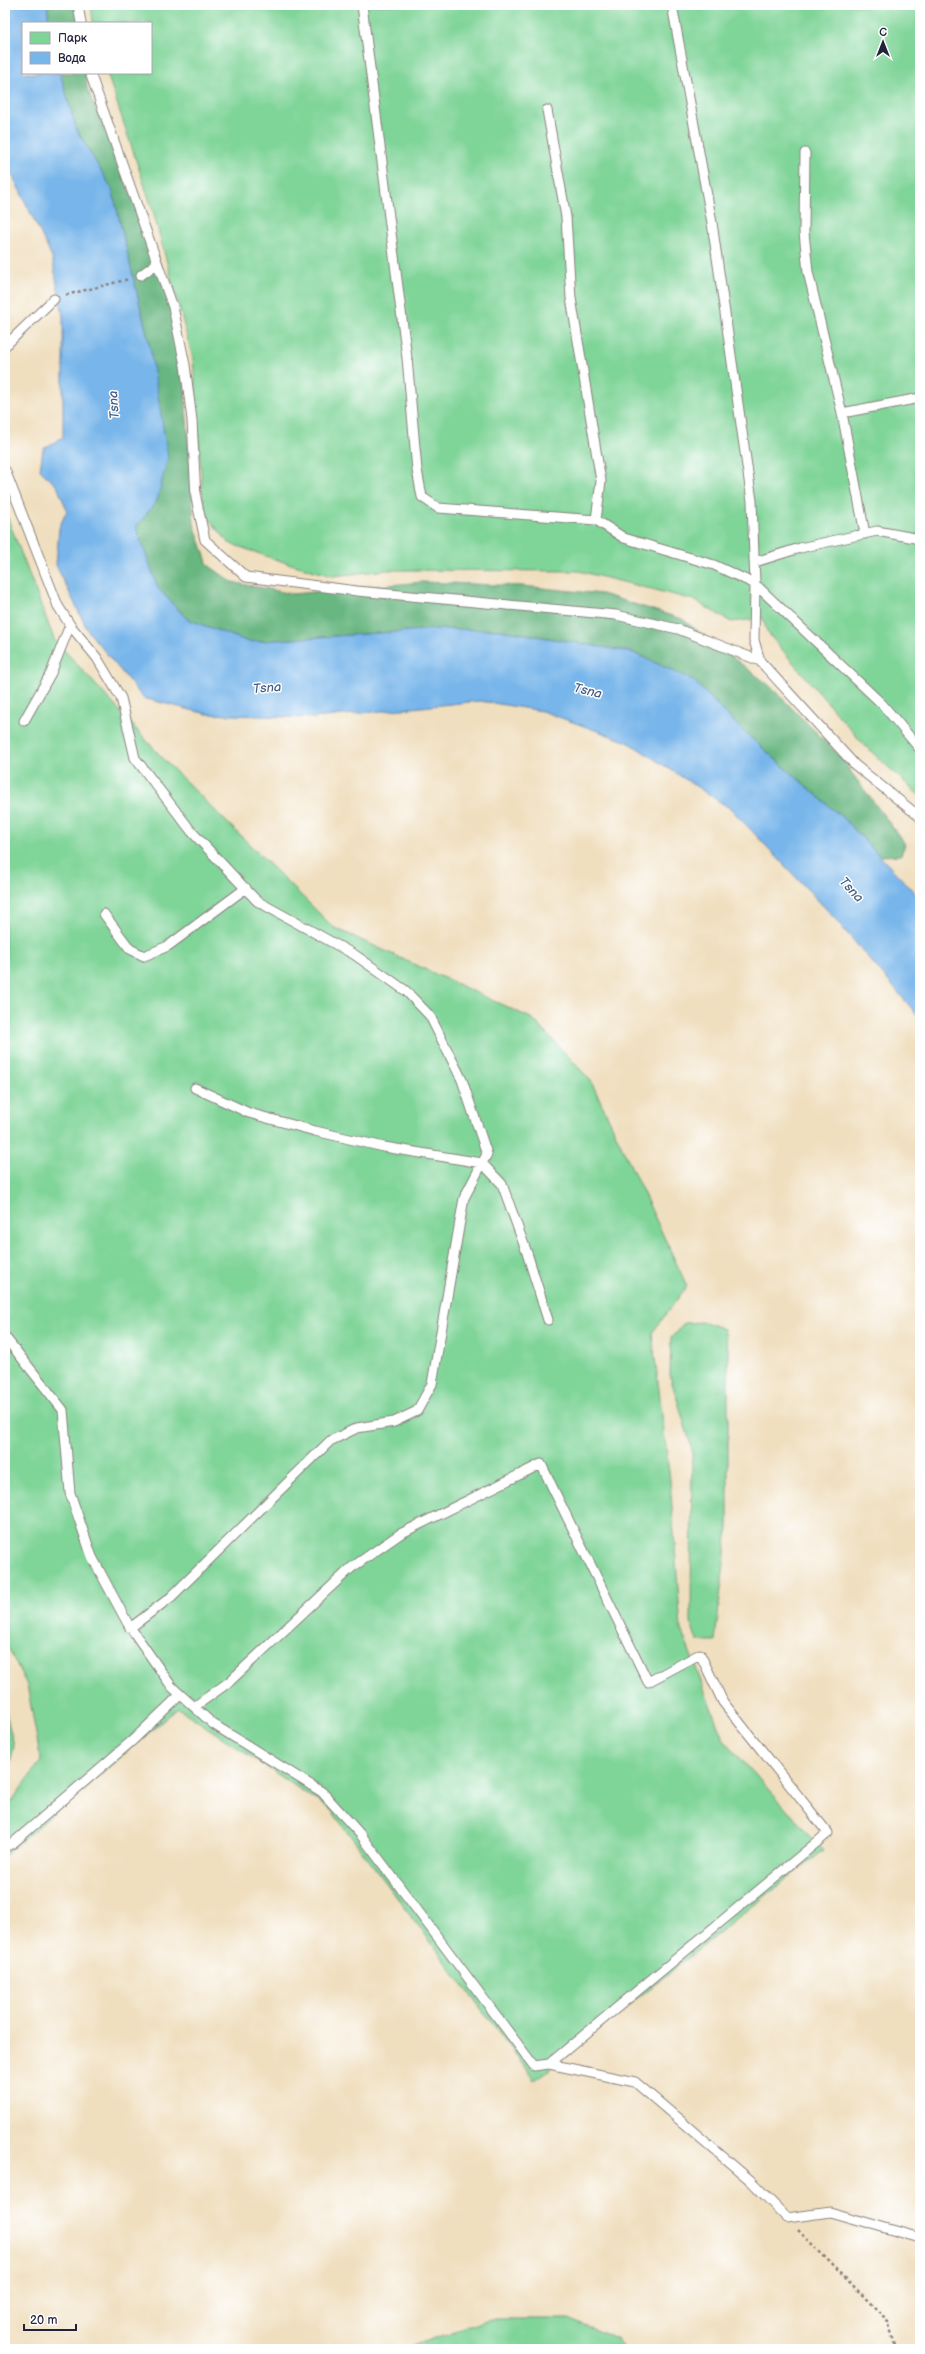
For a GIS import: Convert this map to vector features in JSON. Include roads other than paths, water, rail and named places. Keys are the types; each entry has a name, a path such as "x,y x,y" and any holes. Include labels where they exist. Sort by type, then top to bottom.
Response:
{"lane":[{"path":"78,5 81,22"},
{"path":"362,5 407,358 417,470 422,497 438,508 596,520 624,538 714,565 755,584 882,704 920,749"},
{"path":"672,5 712,223 752,501 755,584 754,640 760,661"},
{"path":"90,74 156,264 173,307 185,365 192,420 196,498 205,540 246,577 357,591 616,614 678,629 760,661 855,765 920,817"},
{"path":"547,110 566,217 571,298 601,481 596,520"},
{"path":"806,153 804,232 808,272 842,413 865,534"},
{"path":"141,275 156,264"},
{"path":"5,346 54,299"},
{"path":"842,413 920,398"},
{"path":"5,470 58,606 70,625 97,658 121,698 135,758 192,832 258,901 355,955 406,991 430,1016 462,1080 487,1154 464,1198 432,1384 417,1411 394,1422 357,1428 330,1441 171,1597 130,1628"},
{"path":"754,562 800,548 877,531 920,539"},
{"path":"24,721 51,673 70,625"},
{"path":"104,914 130,948 144,956 168,946 246,888"},
{"path":"195,1088 249,1112 315,1132 384,1147 482,1163 502,1184 527,1253 548,1320"},
{"path":"5,1337 63,1410 70,1493 92,1556 130,1628 172,1687 213,1724 322,1792 360,1835 534,2066 549,2064 635,2082 750,2180 787,2218 830,2212 920,2238"},
{"path":"194,1707 229,1682 351,1568 400,1534 541,1464 648,1682 700,1654 723,1702 828,1833 549,2064"},
{"path":"5,1847 13,1843 133,1740 180,1695"}],"water":[{"name":"Tsna","path":"5,5 47,5 49,22 22,22 22,74 60,74 77,131 112,189 150,347 168,457 157,501 136,527 158,588 187,619 249,642 437,629 500,630 631,652 693,680 743,731 844,819 920,898 920,1018 829,912 731,809 628,742 542,711 480,701 314,718 207,714 143,698 88,631 56,565 59,528 67,510 57,486 40,470 43,449 63,437 63,316 52,257 5,160"}]}
